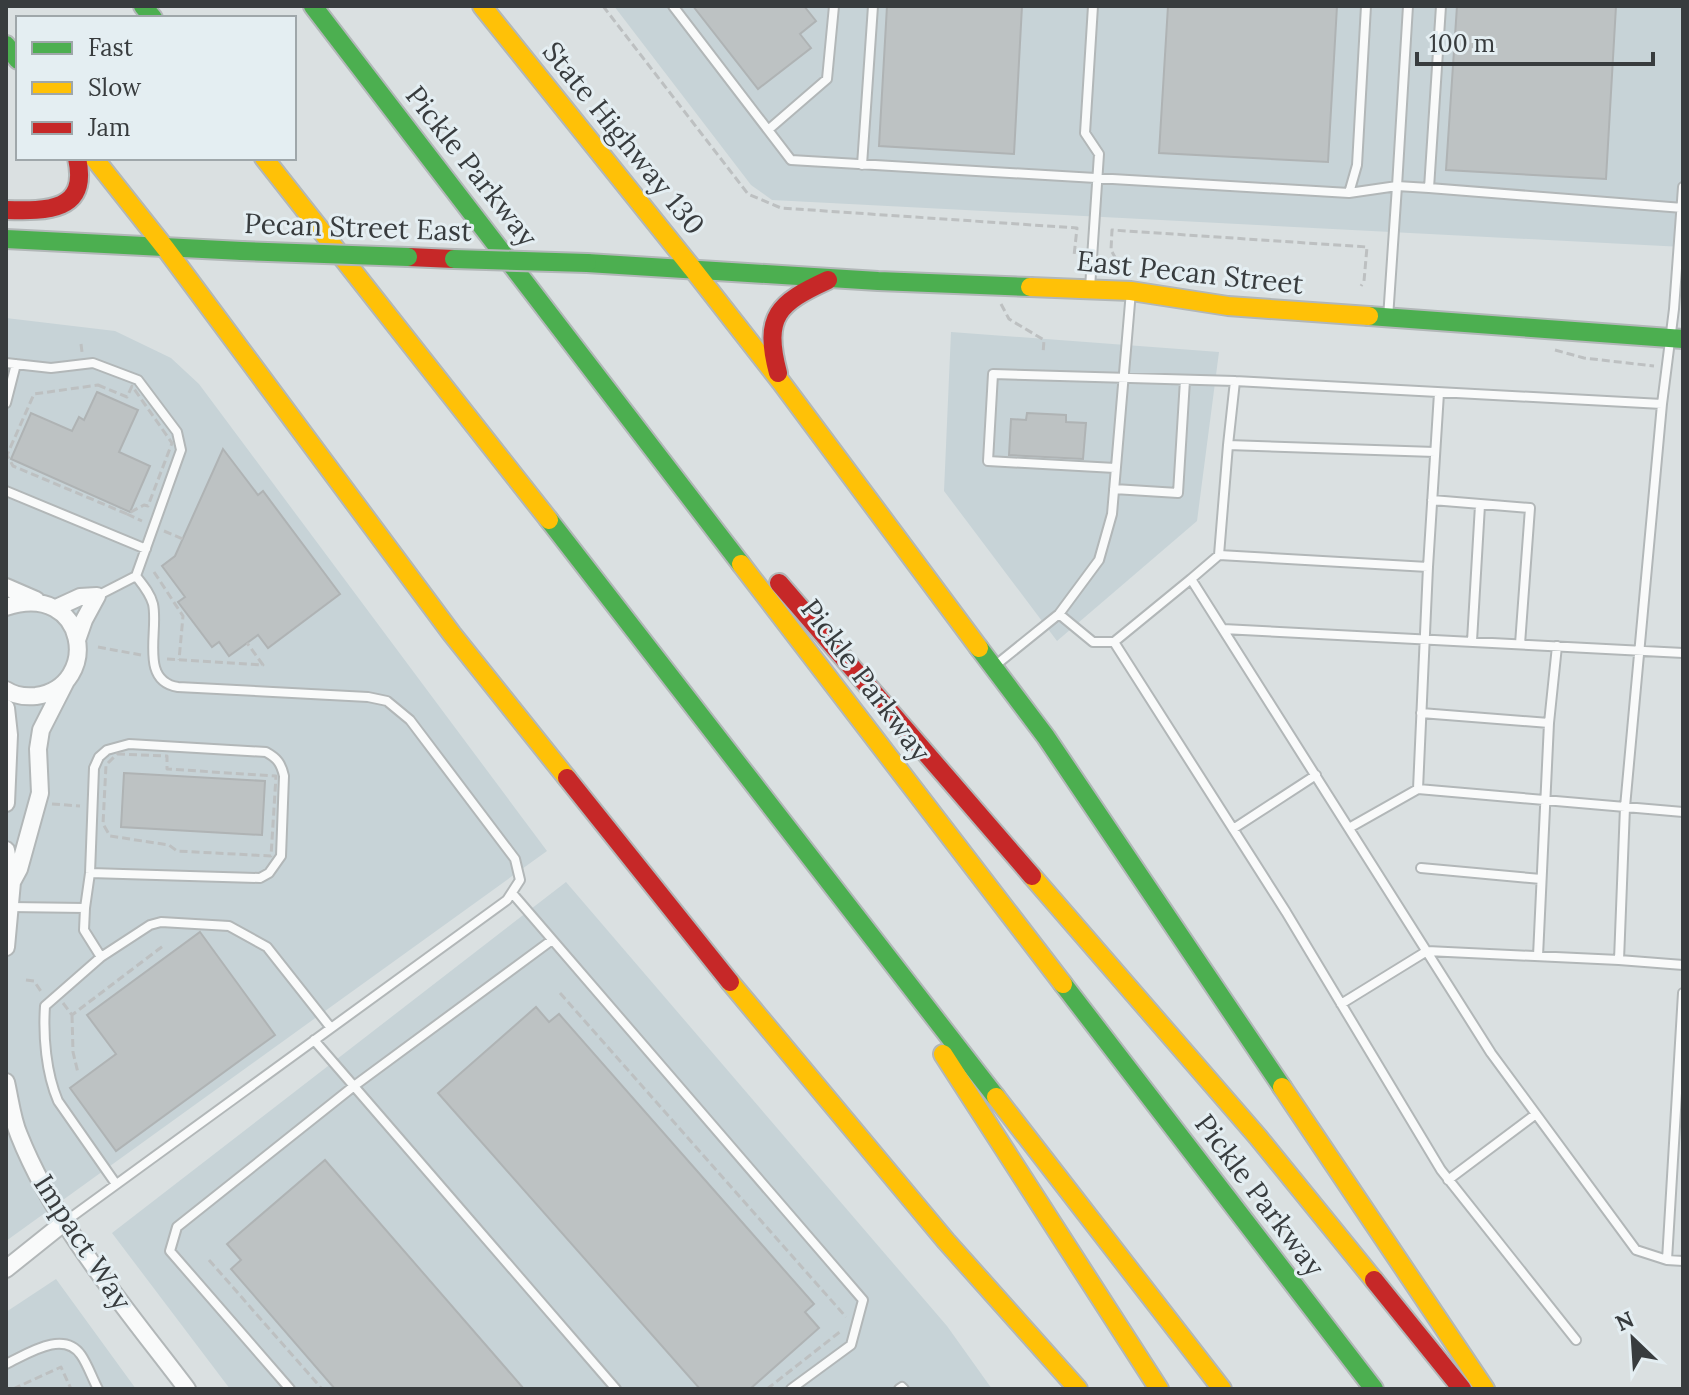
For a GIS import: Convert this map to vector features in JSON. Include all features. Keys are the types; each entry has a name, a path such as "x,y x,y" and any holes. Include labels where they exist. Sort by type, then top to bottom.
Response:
{"main road":[{"name":"Pickle Parkway","path":"313,6 1374,1389"},
{"name":"State Highway 130","path":"482,6 781,382 1063,763 1485,1389"},
{"path":"6,210 55,209 66,203 82,181 77,160"},
{"path":"96,160 166,249 452,634 699,944 946,1241 1078,1389"},
{"path":"266,160 501,458 1222,1389"},
{"path":"6,239 166,249"},
{"name":"Pecan Street East","path":"166,249 692,268"},
{"name":"East Pecan Street","path":"692,268 833,278 1131,291 1228,306 1677,338"},
{"path":"781,382 769,346 771,324 779,308 794,295 833,278"},
{"path":"592,368 1258,1137 1462,1389"},
{"path":"846,902 1159,1389"}],"street":[{"path":"6,587 49,605 69,621 77,640 78,656 41,730 38,749 40,793 19,869 12,882"},
{"path":"6,607 25,601 49,605 97,596"},
{"path":"77,640 97,596"},
{"path":"6,690 27,697 44,695 66,681"},
{"path":"6,708 9,735 6,803"},
{"path":"6,850 12,882 6,947"},
{"name":"Impact Way","path":"6,1082 17,1132 39,1179 94,1265 187,1389"},
{"path":"6,1269 66,1221"}],"lane":[{"path":"673,6 791,160 1349,193 1397,186 1682,208"},
{"path":"768,130 827,79 834,6"},
{"path":"862,165 873,6"},
{"path":"1090,289 1099,154 1085,133 1093,6"},
{"path":"1349,193 1357,165 1366,6"},
{"path":"1388,318 1408,6"},
{"path":"1429,188 1441,6"},
{"path":"1619,960 1625,807 1662,404 1677,338 1683,187"},
{"path":"993,667 1059,614 1099,560 1108,535 1114,489 1131,291"},
{"path":"6,403 11,364 51,368 102,364 138,380 177,432 181,450 136,576 97,596"},
{"path":"1115,468 988,461 993,374 1235,381 1662,404"},
{"path":"1114,489 1178,493 1175,460 1178,408 1185,380"},
{"path":"1219,555 1235,381"},
{"path":"1418,789 1439,393"},
{"path":"1122,405 1133,406"},
{"path":"1119,433 1130,434"},
{"path":"1228,445 1435,452"},
{"path":"1117,455 1128,456"},
{"path":"6,491 146,549"},
{"path":"1432,500 1530,508 1520,644"},
{"path":"1472,641 1480,505"},
{"path":"1059,614 1093,642 1114,642 1219,555 1428,567"},
{"path":"66,1221 507,900 520,880 515,859 398,708 387,701 368,697 168,685 156,672 153,657 153,605 149,593 136,576"},
{"path":"1191,579 1491,1053 1636,1250 1667,1260 1683,1261"},
{"path":"1223,629 1683,653"},
{"path":"1114,642 1233,829 1448,1180 1576,1340"},
{"path":"1538,956 1544,800 1557,646"},
{"path":"1421,713 1549,723"},
{"path":"90,873 260,878 269,873 281,856 284,776 281,766 276,758 266,752 129,744 107,750 99,757 94,768 90,873 84,930 101,957"},
{"path":"1233,829 1316,775"},
{"path":"1349,828 1418,789 1683,812"},
{"path":"1421,868 1541,879"},
{"path":"512,893 863,1300 851,1345 791,1389"},
{"path":"8,908 85,908"},
{"path":"116,1184 58,1101 53,1089 44,1025 45,1006 101,957 150,925 161,922 229,926 267,947 331,1028"},
{"path":"290,1389 170,1251 177,1227 354,1086 552,940"},
{"path":"1341,1004 1427,951 1683,965"},
{"path":"1667,1260 1683,993"},
{"path":"314,1040 616,1389"},
{"path":"1448,1180 1536,1114"},
{"path":"6,1364 50,1345 66,1344 81,1355 98,1389"}],"path":[{"path":"1116,259 1111,250 1112,230 1367,247 1361,286"},
{"path":"1001,304 1009,319 1044,340 1043,354"},
{"path":"81,344 82,352"},
{"path":"127,514 148,506 172,443 132,386 127,397 98,385 34,394 7,455 13,466 142,521"},
{"path":"161,530 183,539"},
{"path":"154,572 183,616 179,660"},
{"path":"167,659 263,665 247,643"},
{"path":"98,647 142,655"},
{"path":"117,754 167,756 167,769 276,776 271,856 177,851 169,845 110,836 103,824 106,765 117,754"},
{"path":"52,804 80,806"},
{"path":"72,1015 163,946"},
{"path":"26,980 34,981 42,993"},
{"path":"560,993 847,1319 837,1336 767,1389"},
{"path":"60,1005 62,1003 72,1015 73,1052 78,1073"},
{"path":"209,1260 322,1389"},
{"path":"13,1389 61,1367 71,1389"}],"shaded area":[{"path":"614,6 1683,6 1683,247 772,200 751,185"},
{"path":"6,318 115,331 171,358 199,384 547,851 6,1241"},
{"path":"951,332 1219,352 1197,521 1057,641 944,491"},
{"path":"566,882 947,1326 992,1389 230,1389 112,1233"},
{"path":"56,1279 136,1389 6,1389 6,1312"}],"building":[{"path":"693,6 804,6 816,21 800,34 811,48 758,89"},
{"path":"887,6 1022,6 1014,154 879,146"},
{"path":"1168,6 1337,6 1328,162 1159,153"},
{"path":"1457,6 1616,6 1606,179 1446,170"},
{"path":"97,392 138,410 119,452 150,466 130,512 11,459 31,413 72,431 79,417 84,420"},
{"path":"1027,413 1066,415 1066,422 1086,423 1083,459 1009,455 1011,419 1026,420"},
{"path":"223,449 258,495 263,491 340,594 268,648 258,635 229,656 219,642 212,647 178,602 185,597 162,566 175,556"},
{"path":"124,773 265,781 262,835 121,827"},
{"path":"200,932 275,1035 116,1151 70,1088 116,1054 87,1015"},
{"path":"536,1007 549,1022 559,1014 814,1304 805,1312 819,1328 750,1389 700,1389 438,1093"},
{"path":"325,1160 524,1389 335,1389 231,1269 241,1260 227,1244"}],"traffic: fast":[{"path":"143,6 151,16"},
{"path":"313,6 741,564"},
{"path":"6,45 16,58"},
{"path":"6,239 242,251"},
{"path":"242,251 408,257"},
{"path":"454,259 587,263"},
{"path":"587,263 1030,287"},
{"path":"1369,316 1683,339"},
{"path":"549,520 996,1097"},
{"path":"979,648 1046,737 1282,1087"},
{"path":"1063,984 1374,1389"}],"traffic: slow":[{"path":"482,6 692,268"},
{"path":"96,160 166,249"},
{"path":"266,160 549,520"},
{"path":"166,249 452,634 567,778"},
{"path":"692,268 979,648"},
{"path":"1030,287 1131,291 1228,306 1369,316"},
{"path":"741,564 1063,984"},
{"path":"1032,876 1258,1137 1374,1280"},
{"path":"730,982 946,1241 1078,1389"},
{"path":"943,1054 1159,1389"},
{"path":"1282,1087 1485,1389"},
{"path":"996,1097 1222,1389"}],"traffic: jam":[{"path":"6,210 50,208 71,198 77,189 77,160"},
{"path":"408,257 454,259"},
{"path":"778,373 772,338 779,314 797,296 828,280"},
{"path":"779,583 1032,876"},
{"path":"567,778 730,982"},
{"path":"1374,1280 1462,1389"}]}
